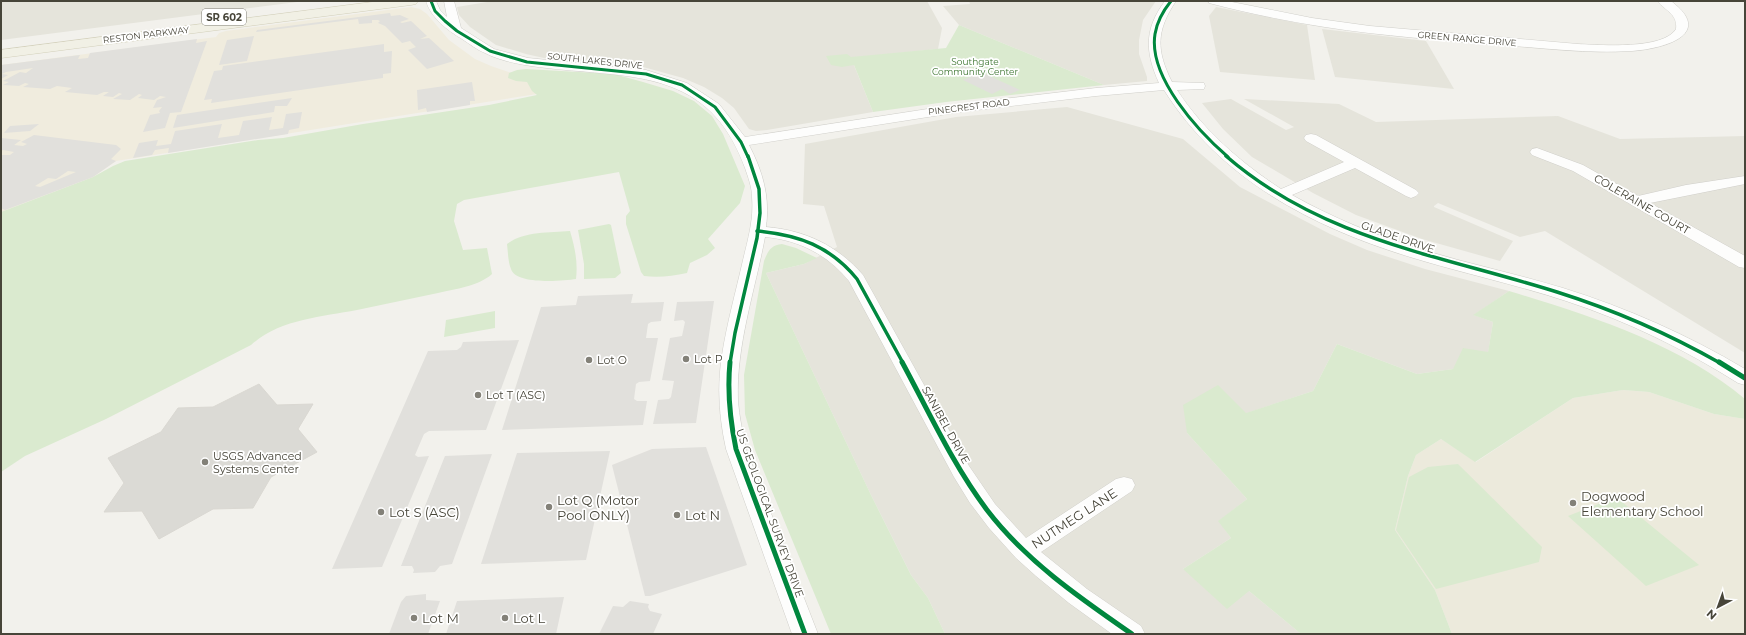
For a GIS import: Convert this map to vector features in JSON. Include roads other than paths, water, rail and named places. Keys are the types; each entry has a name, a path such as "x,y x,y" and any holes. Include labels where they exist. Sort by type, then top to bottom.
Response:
{"main road":[{"name":"RESTON PARKWAY","path":"1,45 354,1"},
{"name":"RESTON PARKWAY","path":"1,54 411,1"}],"street":[{"name":"SOUTH LAKES DRIVE","path":"431,1 437,15 466,39 479,46 518,59 553,65 629,71 655,76 696,92 714,105 728,121 741,142 754,174 760,196 760,213 757,231"},
{"path":"449,1 456,30"},
{"name":"GLADE DRIVE","path":"1171,1 1158,21 1154,41 1157,65 1167,85 1185,111 1220,151 1248,173 1280,194 1325,218 1389,244 1441,261 1550,291 1618,313 1682,342 1745,378"},
{"name":"GREEN RANGE DRIVE","path":"1213,1 1282,16 1358,28 1440,37 1608,48 1654,45 1672,39 1678,35 1682,30 1682,20 1673,8 1663,1"},
{"name":"PINECREST ROAD","path":"741,142 840,124 919,112 1167,85 1199,86"},
{"path":"1311,138 1411,193"},
{"name":"COLERAINE COURT","path":"1537,152 1578,168 1745,262"},
{"path":"1280,194 1355,163"},
{"path":"1637,202 1686,190 1745,180"},
{"name":"SANIBEL DRIVE","path":"757,231 784,235 811,243 831,253 851,271 974,493 998,523 1024,551 1067,588 1132,634"},
{"name":"US GEOLOGICAL SURVEY DRIVE","path":"757,231 728,372 727,398 731,430 736,449 804,634"},
{"name":"NUTMEG LANE","path":"1024,551 1124,485"}],"place":[{"name":"Lot P","path":"686,359"},
{"name":"Lot O","path":"589,360"},
{"name":"Lot T (ASC)","path":"478,395"},
{"name":"USGS Advanced Systems Center","path":"205,462"},
{"name":"Dogwood Elementary School","path":"1573,503"},
{"name":"Lot Q (Motor Pool ONLY)","path":"549,507"},
{"name":"Lot S (ASC)","path":"381,512"},
{"name":"Lot N","path":"677,515"},
{"name":"Lot M","path":"414,618"},
{"name":"Lot L","path":"505,618"}],"park label":[{"name":"Southgate Community Center","path":"975,68"}]}
